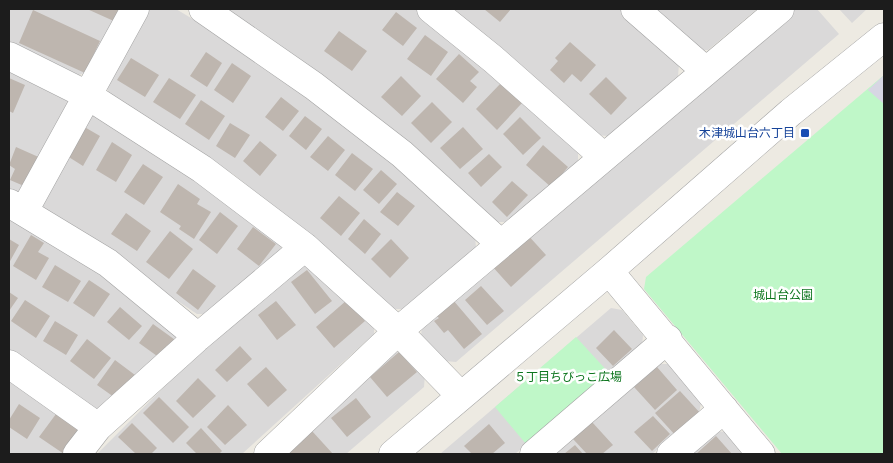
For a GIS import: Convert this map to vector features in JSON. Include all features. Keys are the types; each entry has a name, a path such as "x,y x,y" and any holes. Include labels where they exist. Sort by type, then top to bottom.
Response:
{"street":[{"path":"135,9 88,94 16,207 108,263 198,337"},
{"path":"432,9 493,59 604,157"},
{"path":"636,9 706,71"},
{"path":"268,454 398,331 780,9"},
{"path":"208,10 314,86 402,154 501,244"},
{"path":"392,454 609,271 791,112 884,37"},
{"path":"9,56 88,94 202,169 304,247 398,331 460,396"},
{"path":"77,454 98,427 198,337 304,247"},
{"path":"609,271 762,454"},
{"path":"534,454 668,340"},
{"path":"9,364 98,427"},
{"path":"671,454 724,409"}],"shaded area":[{"path":"9,9 123,9 88,71 75,77 9,45"},
{"path":"148,9 176,9 277,70 314,95 475,236 476,248 404,309 393,309 324,246 233,174 110,96 106,85"},
{"path":"229,9 419,9 578,151 578,161 506,222 494,222 228,11"},
{"path":"454,9 622,9 679,64 678,76 608,136 596,135 533,76"},
{"path":"653,9 757,9 708,50 696,50"},
{"path":"793,9 817,9 839,34 456,362 445,361 421,337 422,324"},
{"path":"839,9 867,9 852,23"},
{"path":"9,70 76,102 21,197 9,191"},
{"path":"884,75 884,104 868,90"},
{"path":"88,108 143,140 281,241 281,252 207,314 197,314 36,205"},
{"path":"9,217 105,275 175,327 179,341 108,409 96,409 9,350"},
{"path":"300,266 313,266 374,323 374,334 242,454 97,454 201,350"},
{"path":"611,308 622,310 643,335 642,346 610,374 515,454 440,454"},
{"path":"403,352 425,374 424,387 346,454 271,454 389,353"},
{"path":"656,364 668,364 701,403 699,413 652,454 550,454"},
{"path":"9,378 78,425 81,438 66,454 9,454"},
{"path":"715,431 726,432 744,454 687,454"}],"green space":[{"name":"城山台公園","path":"884,75 884,454 782,454 644,289 646,277"},
{"name":"５丁目ちびっこ広場","path":"576,337 610,374 526,444 495,407"}],"building":[{"path":"87,9 122,9 116,22"},
{"path":"484,9 511,9 500,22"},
{"path":"33,10 100,41 85,73 19,43"},
{"path":"396,12 417,28 403,46 382,30"},
{"path":"339,31 367,51 352,71 324,51"},
{"path":"425,35 448,52 431,76 407,59"},
{"path":"570,42 596,65 581,82 572,74 564,83 550,70 558,61 555,58"},
{"path":"206,52 222,63 207,87 190,76"},
{"path":"459,54 479,72 470,81 477,87 463,103 436,79"},
{"path":"131,58 159,75 145,97 117,80"},
{"path":"232,63 251,76 233,103 214,90"},
{"path":"401,76 421,96 402,116 381,97"},
{"path":"606,77 627,98 611,115 589,94"},
{"path":"9,78 25,85 13,113 9,111"},
{"path":"169,78 196,95 180,119 153,102"},
{"path":"501,83 522,103 497,130 476,109"},
{"path":"281,97 299,111 283,131 265,117"},
{"path":"201,100 225,116 209,140 185,124"},
{"path":"432,102 452,122 431,143 411,123"},
{"path":"305,116 322,129 306,150 289,136"},
{"path":"520,117 541,138 523,155 503,134"},
{"path":"230,123 250,135 235,158 216,146"},
{"path":"81,125 100,136 83,166 64,154"},
{"path":"463,127 483,149 460,169 440,148"},
{"path":"328,136 345,150 328,171 310,157"},
{"path":"260,141 277,155 260,176 243,161"},
{"path":"112,142 132,155 116,182 96,170"},
{"path":"543,145 568,167 551,187 526,165"},
{"path":"16,147 43,159 31,189 10,180 15,169 9,165"},
{"path":"352,153 373,169 355,191 335,175"},
{"path":"489,154 502,167 481,187 468,173"},
{"path":"143,164 163,177 144,205 124,192"},
{"path":"381,170 397,184 379,204 363,190"},
{"path":"512,181 528,195 507,217 492,202"},
{"path":"178,184 200,199 197,204 211,212 194,239 179,229 181,226 160,212"},
{"path":"397,192 415,206 398,226 380,212"},
{"path":"339,196 360,213 341,236 320,218"},
{"path":"220,212 238,226 217,254 199,240"},
{"path":"126,213 151,231 137,251 111,234"},
{"path":"364,219 381,234 365,254 348,239"},
{"path":"253,227 276,244 259,266 237,249"},
{"path":"170,231 193,249 169,279 146,262"},
{"path":"526,233 546,255 511,287 491,265"},
{"path":"31,235 44,243 38,252 49,258 36,280 13,266"},
{"path":"9,239 19,245 9,263"},
{"path":"391,239 409,258 390,278 371,259"},
{"path":"55,265 81,281 68,302 42,287"},
{"path":"193,269 216,286 198,310 176,293"},
{"path":"307,270 332,301 315,314 291,282"},
{"path":"89,280 110,294 94,317 73,303"},
{"path":"481,286 504,311 487,325 465,300"},
{"path":"9,292 18,298 9,311"},
{"path":"25,300 50,316 36,338 11,321"},
{"path":"347,300 365,321 334,348 316,327"},
{"path":"453,300 482,334 464,349 448,330 444,333 434,321 439,318 435,315"},
{"path":"276,301 296,325 277,340 258,315"},
{"path":"120,307 142,326 129,340 107,322"},
{"path":"55,321 78,335 66,355 43,341"},
{"path":"153,324 178,342 164,361 139,343"},
{"path":"614,330 632,349 613,366 596,348"},
{"path":"87,339 111,358 94,379 70,361"},
{"path":"240,346 252,359 227,382 215,370"},
{"path":"399,352 417,372 387,397 370,377"},
{"path":"115,360 139,378 121,402 97,385"},
{"path":"266,367 287,390 268,407 247,384"},
{"path":"657,367 677,390 655,410 634,387"},
{"path":"198,378 216,396 193,418 176,401"},
{"path":"680,391 701,414 676,436 655,413"},
{"path":"159,397 189,427 173,443 143,413"},
{"path":"356,398 371,417 347,437 331,418"},
{"path":"19,404 40,418 27,439 9,427 9,420"},
{"path":"228,405 247,425 225,445 207,427"},
{"path":"56,414 81,432 64,454 39,437"},
{"path":"653,416 670,434 652,451 634,432"},
{"path":"592,422 613,445 602,454 587,454 573,439"},
{"path":"132,423 157,448 151,454 136,454 118,437"},
{"path":"489,424 505,443 492,454 472,454 464,446"},
{"path":"201,428 222,451 219,454 197,454 186,443"},
{"path":"312,431 333,454 288,454"},
{"path":"716,436 732,454 696,454"},
{"path":"575,445 583,454 564,454"}],"place":[{"name":"木津城山台六丁目","path":"805,133"}]}
